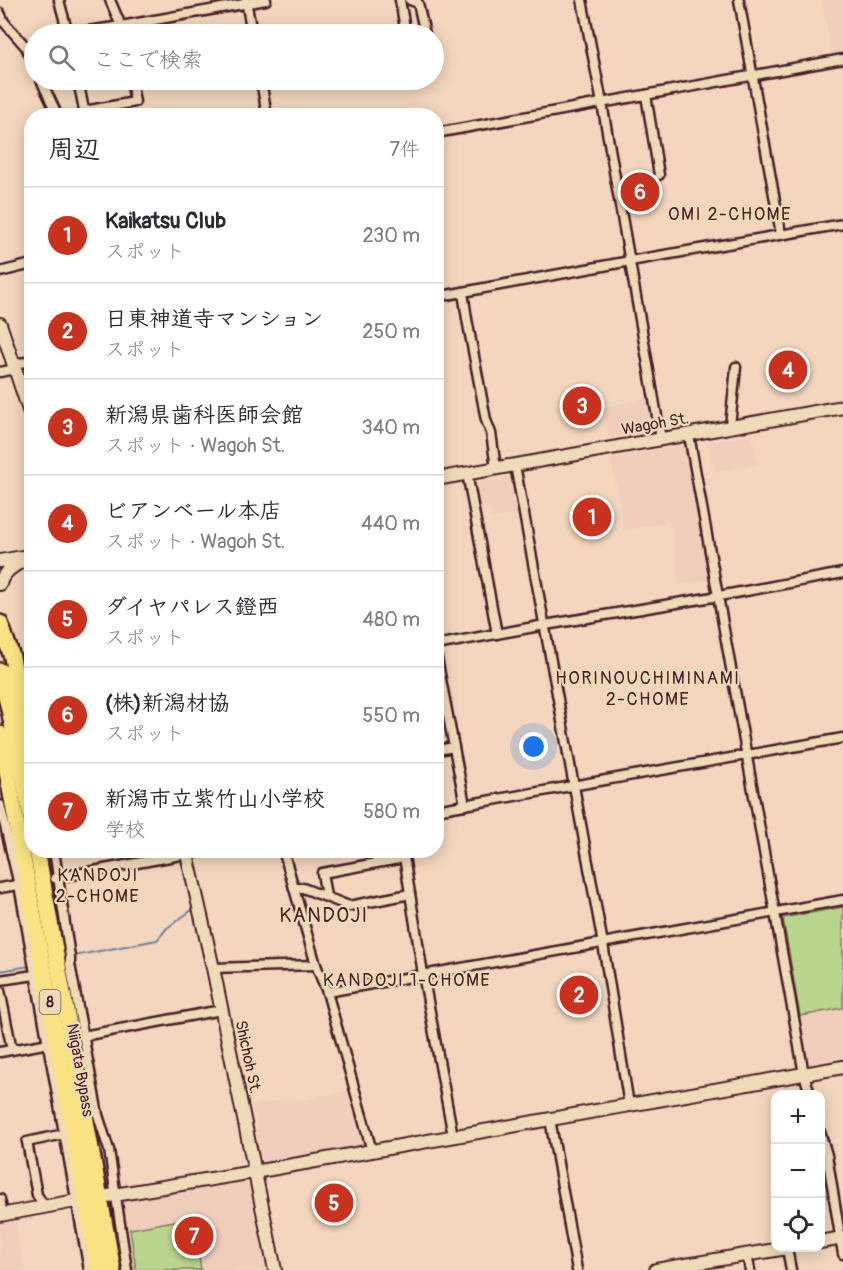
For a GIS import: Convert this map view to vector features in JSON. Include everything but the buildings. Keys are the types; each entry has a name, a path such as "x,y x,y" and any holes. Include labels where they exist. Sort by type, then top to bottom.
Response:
{"highway":[{"path":"1,624 12,657 24,726"},
{"path":"0,671 24,782"},
{"name":"Niigata Bypass","path":"0,734 24,820"},
{"path":"0,777 24,832"},
{"name":"Niigata Bypass","path":"34,858 50,921 113,1270"},
{"name":"Niigata Bypass","path":"34,858 99,1270"}],"street":[{"path":"59,0 65,24"},
{"path":"110,0 120,24"},
{"path":"149,24 246,2 266,0"},
{"path":"400,0 404,24"},
{"path":"410,0 418,3 423,24"},
{"path":"582,0 661,439"},
{"path":"739,0 781,234"},
{"path":"246,2 250,24"},
{"path":"0,13 2,23 24,45"},
{"path":"444,132 843,59"},
{"path":"46,90 54,108"},
{"path":"80,90 84,108"},
{"path":"108,108 135,102 132,90"},
{"path":"263,90 266,108"},
{"path":"646,95 659,175"},
{"path":"444,296 843,224"},
{"path":"0,272 24,266"},
{"path":"463,292 496,468"},
{"path":"0,324 24,395"},
{"path":"0,372 24,363"},
{"path":"730,426 736,368"},
{"name":"Wagoh St.","path":"444,477 843,407"},
{"path":"689,435 774,911 809,1090"},
{"path":"515,465 603,944 629,1105"},
{"path":"467,473 497,634"},
{"path":"0,561 24,557"},
{"path":"0,584 4,574 24,561"},
{"path":"444,644 843,573"},
{"path":"12,657 20,669 24,689"},
{"path":"444,695 465,805"},
{"path":"444,809 843,738"},
{"path":"444,749 454,747"},
{"path":"0,805 22,884 35,975 64,1134 79,1201 89,1270"},
{"path":"55,858 70,964 98,1115 109,1150 112,1195 127,1270"},
{"path":"57,878 156,858"},
{"name":"Shichoh St.","path":"187,858 213,968 275,1270"},
{"path":"285,858 316,965 327,992 372,1151"},
{"path":"326,896 322,873 386,858"},
{"path":"404,858 453,1136"},
{"path":"0,888 22,884"},
{"path":"294,888 303,888 349,906 410,894"},
{"path":"327,992 843,900"},
{"path":"213,968 316,965"},
{"path":"0,980 35,975"},
{"path":"0,990 12,1050"},
{"path":"83,1036 221,1011"},
{"path":"0,1052 49,1043"},
{"path":"112,1195 254,1172 843,1067"},
{"path":"550,1119 577,1270"},
{"path":"45,1207 37,1195 27,1142 64,1134"},
{"path":"824,1144 843,1254"},
{"path":"0,1200 1,1215 79,1201"},
{"path":"825,1241 842,1238"},
{"path":"656,1270 718,1265 747,1254 771,1250"},
{"path":"788,1252 791,1270"},
{"path":"747,1254 750,1270"}],"shaded area":[{"path":"822,0 843,0 843,55 832,57"},
{"path":"651,398 657,429 609,437 604,407"},
{"path":"752,434 757,464 713,472 708,442"},
{"path":"688,445 713,578 679,585 669,522 624,530 611,458"},
{"path":"515,477 521,513 492,518 490,506 476,508 472,484"},
{"path":"843,903 843,1057 806,1064 778,914"},
{"path":"353,1090 364,1147 264,1167 252,1106 294,1098 295,1102"},
{"path":"243,1182 252,1186 267,1270 132,1270 121,1202 187,1188 224,1187"},
{"path":"14,1217 24,1270 0,1270 0,1219"}],"green space":[{"path":"843,907 843,1008 800,1016 783,918"},
{"path":"180,1220 184,1248 197,1246 201,1270 136,1270 130,1229"}],"waterway":[{"path":"74,956 157,940 167,928 192,910"},
{"path":"0,971 30,966"}],"place":[{"name":"(株)新潟材協","path":"640,192"},
{"name":"ビアンベール本店","path":"788,370"},
{"name":"新潟県歯科医師会館","path":"582,406"},
{"name":"Kaikatsu Club","path":"592,517"},
{"name":"日東神道寺マンション","path":"579,995"},
{"name":"ダイヤパレス鐙西","path":"334,1203"},
{"name":"新潟市立紫竹山小学校","path":"194,1236"}],"district":[{"name":"OMI 2-CHOME","path":"730,214"},
{"name":"HORINOUCHIMINAMI 2-CHOME","path":"648,688"},
{"name":"KANDOJI 2-CHOME","path":"98,885"},
{"name":"KANDOJI","path":"324,915"},
{"name":"KANDOJI 1-CHOME","path":"407,980"}]}
